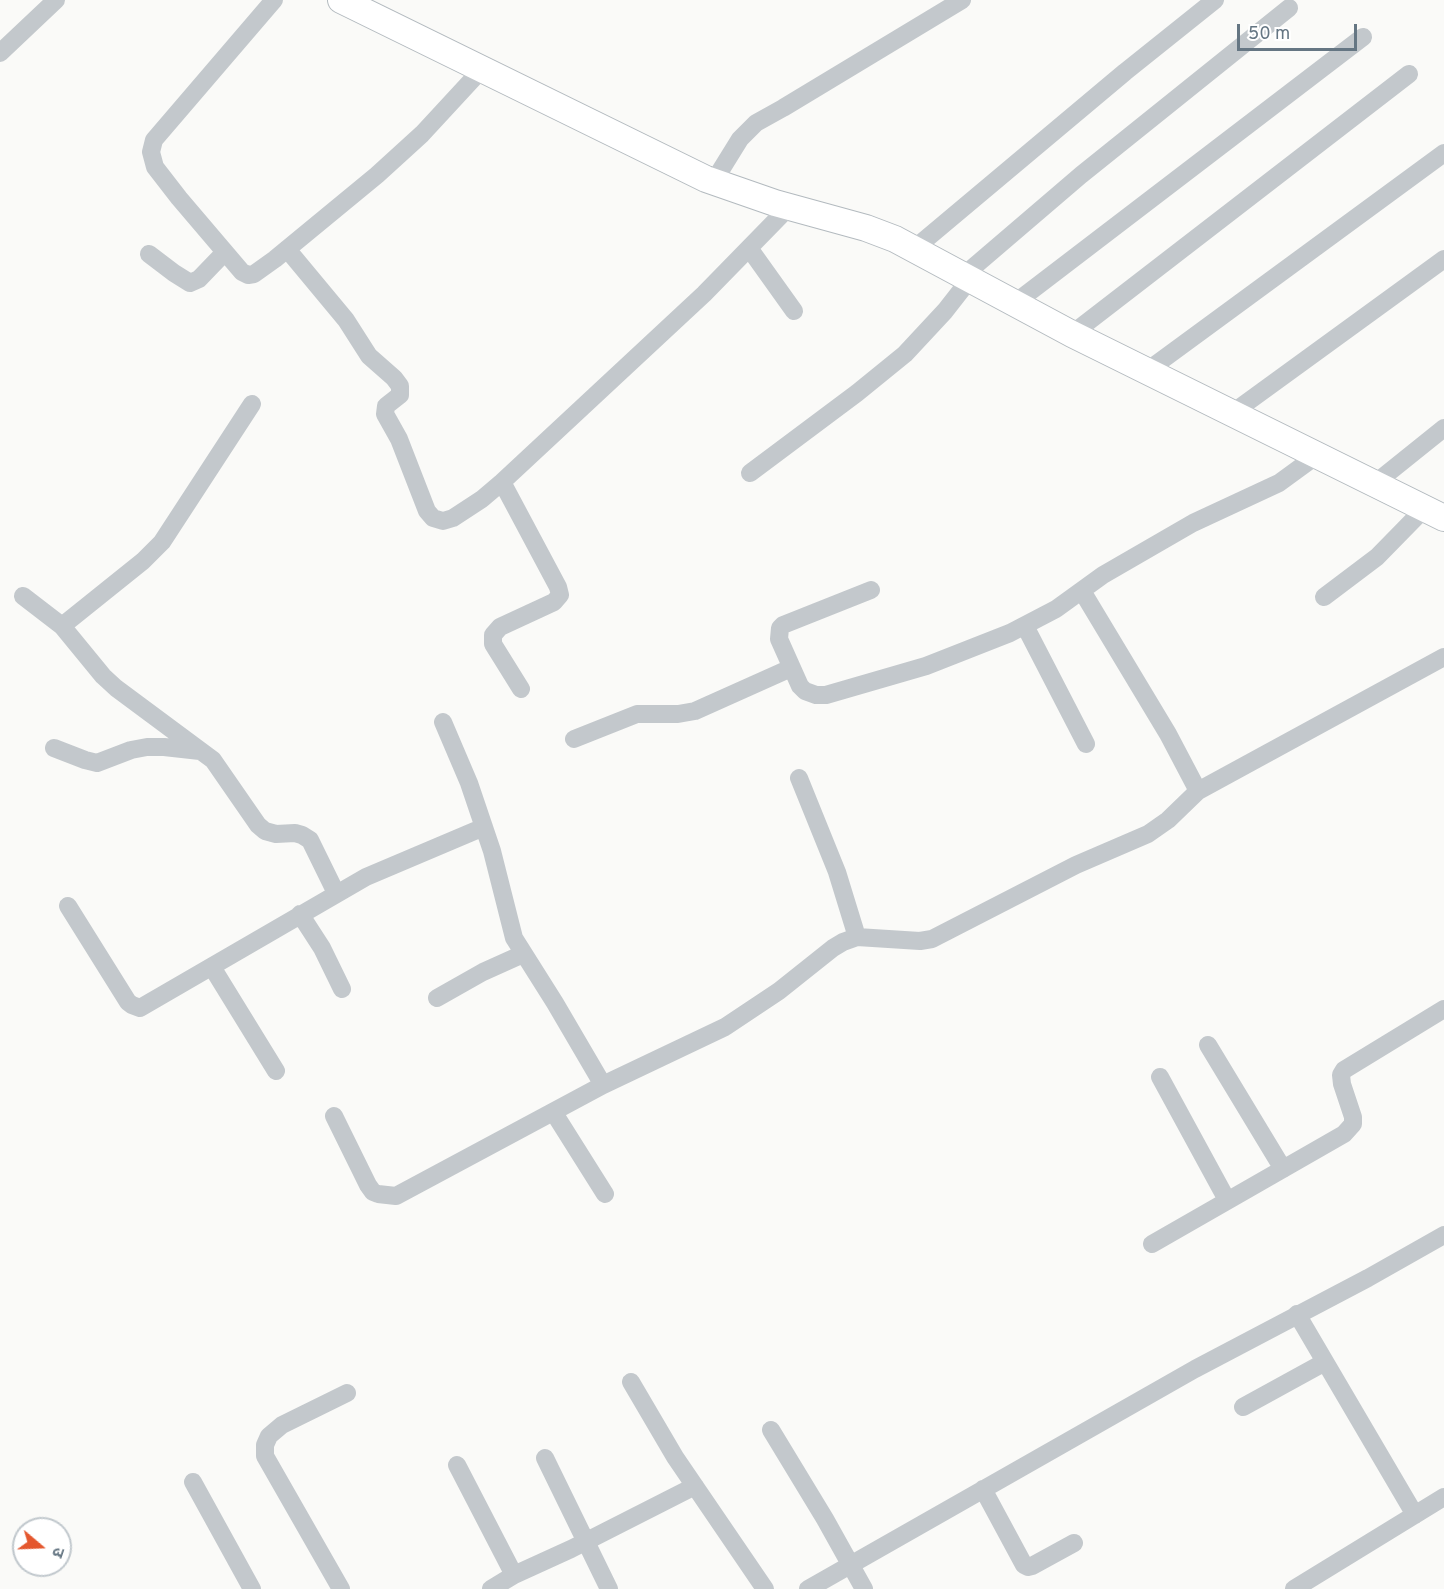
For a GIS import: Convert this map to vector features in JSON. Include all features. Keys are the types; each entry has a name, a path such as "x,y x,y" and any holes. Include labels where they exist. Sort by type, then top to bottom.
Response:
{"street":[{"path":"0,53 56,0"},
{"path":"274,0 174,116 154,140 152,146 152,160 155,167 242,272 248,275 254,274 287,249 392,162 483,68"},
{"path":"341,0 714,182 789,207 872,230 914,249 1072,334 1434,513 1324,597"},
{"path":"714,182 740,139 756,123 962,0"},
{"path":"914,249 1215,0"},
{"path":"750,473 905,354 945,311 967,277 1081,175 1289,8"},
{"path":"1015,303 1363,37"},
{"path":"1072,334 1409,74"},
{"path":"1147,371 1444,153"},
{"path":"287,249 346,320 369,356 400,386 400,395 386,406 385,414 399,439 427,511 433,518 443,520 453,518 482,499 502,482 643,351 750,248 789,207"},
{"path":"750,248 794,311"},
{"path":"149,254 190,283 199,279 225,252"},
{"path":"1231,414 1441,266"},
{"path":"62,626 143,561 162,542 252,404"},
{"path":"1374,485 1444,429"},
{"path":"871,590 780,628 779,639 791,668 805,691 816,695 826,695 926,666 1025,626 1056,609 1103,575 1193,523 1279,483 1316,456"},
{"path":"502,482 558,587 560,595 555,602 500,627 493,634 493,644 521,689"},
{"path":"1082,591 1168,734 1198,791"},
{"path":"23,596 62,626 103,676 219,766 258,825 265,831 276,834 295,833 310,840 336,893"},
{"path":"1025,626 1086,744"},
{"path":"334,1116 373,1192 396,1196 603,1085 725,1028 779,991 833,948 857,937 920,941 932,939 1076,865 1159,828 1198,791 1444,657"},
{"path":"574,739 637,714 678,714 695,711 791,668"},
{"path":"443,722 462,765 484,827 514,938 603,1085"},
{"path":"54,748 97,763 130,750 147,747 202,751"},
{"path":"799,778 837,872 857,937"},
{"path":"68,906 128,1002 136,1007 145,1006 366,877 484,827"},
{"path":"300,914 322,948 342,989"},
{"path":"437,998 483,972 523,954"},
{"path":"212,967 276,1071"},
{"path":"1152,1244 1344,1134 1353,1124 1353,1118 1342,1084 1341,1075 1344,1070 1444,1009"},
{"path":"1208,1045 1283,1169"},
{"path":"1160,1077 1227,1200"},
{"path":"554,1113 605,1194"},
{"path":"808,1589 1195,1369 1368,1278 1444,1235"},
{"path":"1297,1314 1415,1515"},
{"path":"1243,1407 1325,1362"},
{"path":"631,1382 695,1486 765,1589"},
{"path":"341,1589 265,1456 265,1445 269,1436 282,1425 347,1393"},
{"path":"771,1430 864,1589"},
{"path":"544,1458 609,1589"},
{"path":"458,1464 514,1575"},
{"path":"193,1482 252,1589"},
{"path":"491,1589 514,1575 695,1486"},
{"path":"982,1489 1024,1565 1032,1566 1074,1543"},
{"path":"1294,1589 1444,1497"}]}
